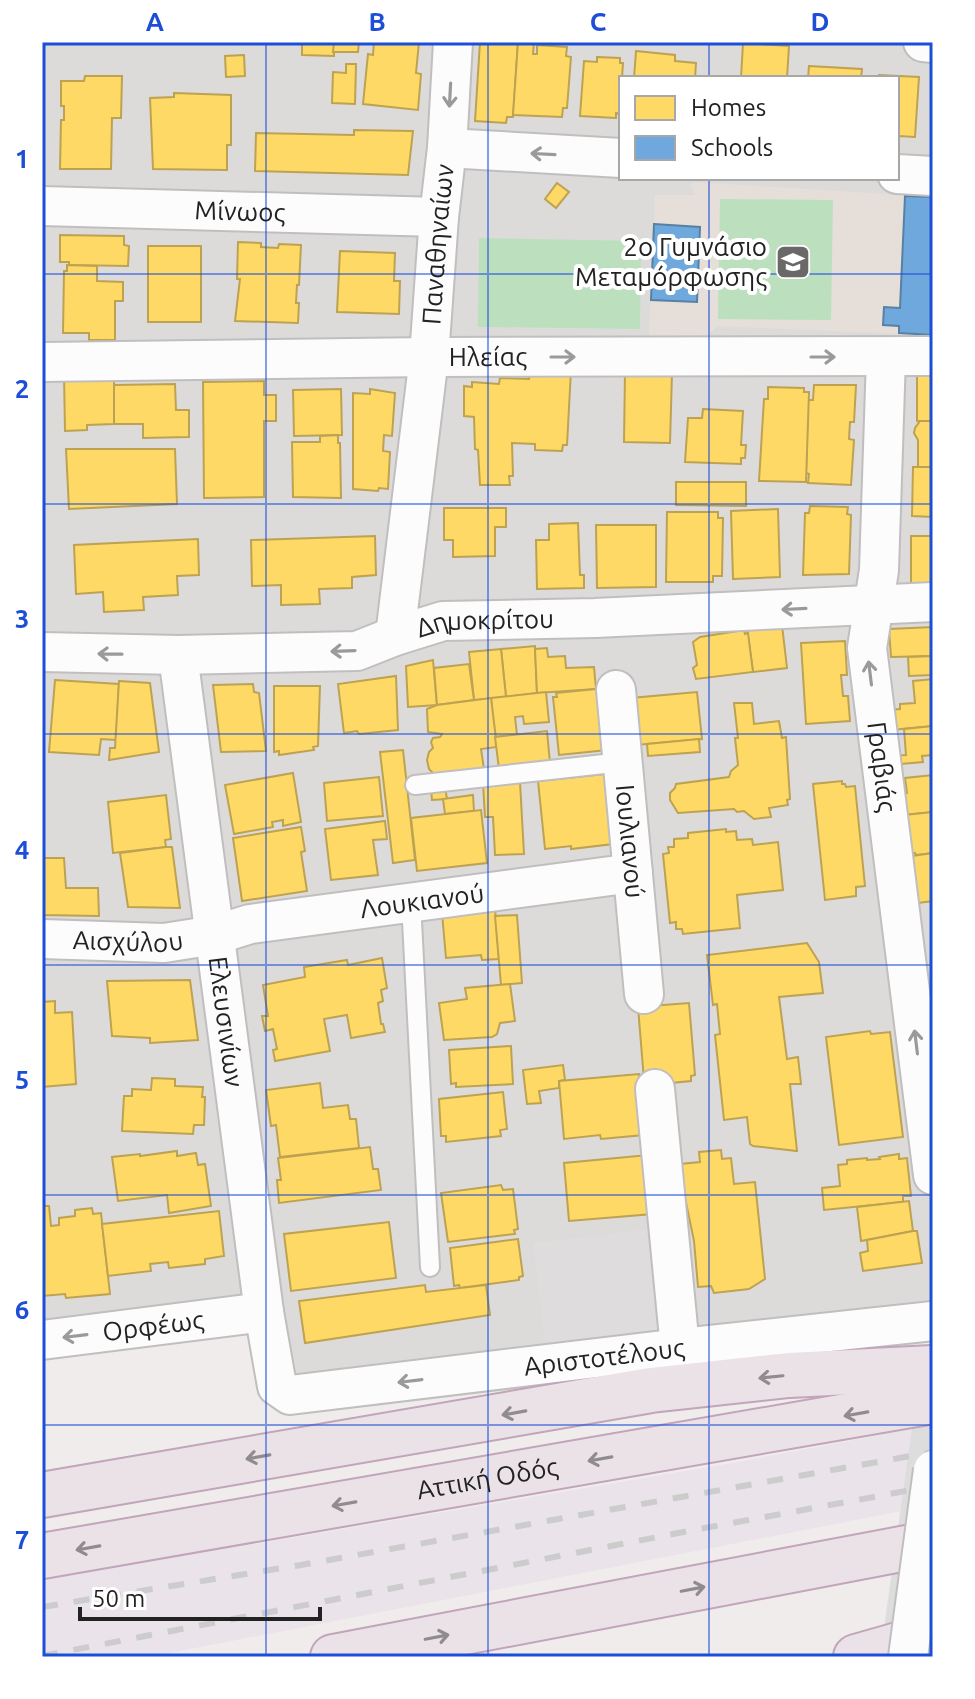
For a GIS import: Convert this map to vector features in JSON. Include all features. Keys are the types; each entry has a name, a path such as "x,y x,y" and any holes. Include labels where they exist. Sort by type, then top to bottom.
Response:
{"highway":[{"path":"42,1495 651,1390 789,1375 933,1368"},
{"name":"Αττική Οδός","path":"42,1556 933,1401"},
{"path":"333,1657 933,1543"},
{"path":"856,1657 933,1635"}],"street":[{"name":"Παναθηναίων","path":"395,636 429,357 453,42"},
{"path":"923,42 933,43"},
{"path":"447,148 619,158"},
{"path":"899,174 933,176"},
{"name":"Μίνωος","path":"42,206 439,217"},
{"name":"Ηλείας","path":"42,362 933,356"},
{"name":"Γραβιάς","path":"886,357 879,570 867,648 933,1175"},
{"name":"Δημοκρίτου","path":"42,652 178,655 357,651 443,621 595,618 933,602"},
{"name":"Ελευσινίων","path":"178,655 264,1312 277,1386"},
{"name":"Ιουλιανού","path":"616,690 644,994"},
{"name":"Λουκιανού","path":"215,935 250,924 633,873"},
{"name":"Αισχύλου","path":"42,939 164,943 215,935"},
{"path":"655,1089 680,1348"},
{"name":"Ορφέως","path":"42,1340 264,1312"},
{"name":"Αριστοτέλους","path":"277,1386 290,1395 933,1321"},
{"path":"908,1657 933,1470"}],"lane":[{"path":"415,785 622,762"},
{"path":"411,902 430,1267"}],"shaded area":[{"path":"42,42 933,42 933,1306 261,1394 251,1333 42,1357"},
{"name":"2ο Γυμνάσιο Μεταμόρφωσης","path":"692,182 933,197 933,335 717,326 704,339 649,337 655,195 696,195 691,187"},
{"path":"652,1229 663,1329 545,1343 533,1243"},
{"path":"933,1425 933,1505 149,1657 42,1657 42,1580 727,1464"}],"green space":[{"path":"720,199 833,200 831,320 718,319"},
{"path":"479,238 641,241 640,329 478,327"}],"pier":[{"path":"933,1354 933,1657 880,1657 922,1356"}],"building: Homes":[{"path":"302,42 334,42 334,56 302,55"},
{"path":"334,42 359,42 358,52 333,52"},
{"path":"374,42 419,42 416,73 421,74 418,110 363,104 368,54 373,55"},
{"path":"480,42 518,42 513,117 507,117 506,123 475,121"},
{"path":"518,42 534,42 533,54 537,54 537,45 567,47 566,56 571,57 567,108 563,108 562,117 513,115"},
{"path":"743,43 789,46 787,76 741,76"},
{"path":"636,51 675,55 675,61 696,63 695,76 634,76"},
{"path":"244,55 245,76 226,77 225,56"},
{"path":"597,57 620,58 620,63 623,63 622,76 619,76 619,114 616,113 616,118 580,116 584,61 597,62"},
{"path":"346,64 356,64 355,104 332,103 333,72 346,73"},
{"path":"809,66 862,69 861,76 808,76"},
{"path":"85,76 122,76 121,118 112,118 111,169 60,169 61,120 64,120 61,81 84,81"},
{"path":"899,76 919,77 915,137 899,136"},
{"path":"174,93 231,95 231,145 227,145 227,170 153,169 150,98 174,97"},
{"path":"354,130 413,131 408,175 255,171 256,133 354,135"},
{"path":"557,183 569,192 556,208 545,199"},
{"path":"60,235 124,236 124,245 129,246 128,266 69,265 69,262 60,262"},
{"path":"238,242 261,243 261,247 278,248 279,244 301,245 296,303 299,303 298,323 235,321 240,279 237,279"},
{"path":"148,246 201,246 201,322 148,322"},
{"path":"340,251 395,253 394,281 400,281 399,314 337,312"},
{"path":"67,265 97,266 97,281 123,282 123,301 115,301 115,340 89,340 89,333 63,333 64,271 67,271"},
{"path":"531,369 571,370 567,445 563,445 562,451 535,450 535,444 512,443 513,476 509,476 510,485 480,485 474,417 464,416 464,386 472,387 472,382 499,384 500,378 529,379"},
{"path":"625,372 672,373 670,443 624,442"},
{"path":"917,372 933,372 933,421 917,421"},
{"path":"64,374 114,378 114,424 87,425 87,430 65,431"},
{"path":"264,381 264,395 276,395 276,421 264,421 264,497 204,498 203,382"},
{"path":"175,384 176,410 189,410 189,437 143,438 143,424 114,424 114,385"},
{"path":"814,385 856,385 854,422 850,422 849,439 854,440 851,485 808,483 808,400 813,400"},
{"path":"768,387 804,388 804,392 809,392 806,482 759,481 764,399 768,399"},
{"path":"341,389 342,435 294,436 293,390"},
{"path":"370,389 395,393 392,436 384,435 383,451 390,452 388,489 379,488 378,491 353,489 353,393 370,394"},
{"path":"703,409 743,411 741,445 746,445 741,464 685,462 688,418 702,418"},
{"path":"920,421 933,421 933,467 918,467 918,440 914,433"},
{"path":"338,435 341,498 293,497 292,442 320,442 320,436"},
{"path":"66,449 175,449 177,504 69,509"},
{"path":"913,467 933,467 933,517 912,516"},
{"path":"676,482 746,482 746,506 676,505"},
{"path":"810,506 848,507 847,514 851,515 849,574 803,575 805,513 809,513"},
{"path":"444,508 506,508 506,527 495,527 495,556 453,557 453,540 444,540"},
{"path":"778,509 780,577 733,579 731,511"},
{"path":"667,512 718,512 718,518 723,518 722,576 713,576 713,582 666,582"},
{"path":"578,523 580,575 584,575 584,588 537,589 536,540 549,540 549,524"},
{"path":"596,525 656,525 656,587 597,588"},
{"path":"375,536 376,575 352,577 352,588 319,589 320,604 281,605 281,585 252,586 251,540"},
{"path":"911,536 933,536 933,588 911,588"},
{"path":"198,539 199,575 177,576 178,595 143,597 144,610 104,612 103,592 76,594 74,545"},
{"path":"782,625 787,668 753,672 747,629"},
{"path":"933,627 933,656 891,657 889,629"},
{"path":"744,630 745,634 748,633 753,672 696,679 693,642 700,637"},
{"path":"845,641 847,675 841,675 843,696 848,696 850,721 806,724 801,643"},
{"path":"535,646 537,693 506,697 501,649"},
{"path":"547,648 548,657 565,656 566,668 594,667 596,689 537,693 535,649"},
{"path":"501,649 506,697 474,700 469,652"},
{"path":"933,656 933,675 909,676 908,657"},
{"path":"433,660 437,705 408,707 406,666"},
{"path":"469,664 474,700 437,705 434,668"},
{"path":"396,676 398,730 344,733 338,684"},
{"path":"933,679 933,726 891,730 888,710 900,709 900,704 915,703 913,681"},
{"path":"55,680 119,684 116,740 101,739 99,755 49,752"},
{"path":"119,681 150,683 159,752 109,760 110,748 115,748"},
{"path":"253,684 254,692 259,693 266,751 221,752 213,685"},
{"path":"274,686 320,686 318,746 313,747 314,750 279,755 279,751 274,752"},
{"path":"596,689 597,694 602,693 607,750 559,755 553,697 557,697 556,693"},
{"path":"546,692 549,722 524,724 523,716 515,717 517,735 495,737 491,698"},
{"path":"697,692 702,739 636,745 631,698"},
{"path":"491,698 497,747 481,749 484,769 434,774 427,760 433,748 433,738 442,734 428,732 427,709"},
{"path":"734,703 752,703 754,724 779,721 782,738 786,737 788,805 769,808 771,817 754,819 744,811 734,809 678,813 670,800 670,793 676,784 729,777 738,765"},
{"path":"933,726 933,755 922,756 923,762 889,765 888,756 906,755 904,729"},
{"path":"547,731 550,763 499,769 495,737"},
{"path":"699,739 700,752 648,756 647,744"},
{"path":"403,750 415,860 393,863 380,752"},
{"path":"293,773 301,822 283,826 283,820 272,822 273,827 234,834 225,785"},
{"path":"605,774 613,844 545,849 538,781"},
{"path":"933,775 933,812 904,815 902,794 907,793 905,778"},
{"path":"379,777 383,816 327,821 324,783"},
{"path":"842,781 846,787 855,786 865,886 856,887 856,896 825,900 813,784"},
{"path":"520,782 524,854 495,855 493,817 485,817 483,784"},
{"path":"445,787 447,799 432,800 431,789"},
{"path":"166,795 171,839 165,840 166,847 113,853 108,802"},
{"path":"473,795 474,811 445,814 443,799"},
{"path":"481,810 487,863 417,871 411,818"},
{"path":"933,812 933,853 909,853 904,815"},
{"path":"385,821 387,839 373,840 378,875 331,880 325,829"},
{"path":"301,827 307,891 242,901 233,838"},
{"path":"726,829 726,832 736,831 737,840 752,839 753,845 778,842 783,890 737,895 740,928 683,934 682,929 676,929 676,922 670,923 663,854 669,853 668,847 674,847 674,839 688,838 688,833"},
{"path":"172,847 180,908 128,907 120,853"},
{"path":"933,853 933,901 918,903 912,856"},
{"path":"42,858 64,858 66,888 98,888 99,916 42,915"},
{"path":"495,908 499,959 482,960 481,955 446,958 442,913"},
{"path":"517,915 522,983 501,985 495,916"},
{"path":"807,943 819,962 823,993 779,997 787,1059 798,1057 801,1084 790,1084 797,1151 753,1146 750,1144 747,1117 724,1120 715,1035 720,1034 717,1004 713,1005 707,955"},
{"path":"382,958 387,988 381,990 383,1001 378,1003 385,1032 351,1038 347,1015 324,1019 330,1051 275,1061 273,1050 277,1049 273,1029 265,1031 262,1016 268,1016 263,985 305,977 304,967 347,960 348,965"},
{"path":"190,980 198,1040 150,1043 150,1038 112,1036 107,981"},
{"path":"510,984 515,1021 500,1023 497,1034 492,1037 444,1040 439,1003 467,999 465,988"},
{"path":"55,1001 55,1013 72,1012 76,1084 42,1087 42,1002"},
{"path":"689,1003 695,1075 691,1076 691,1081 650,1085 644,1080 638,1007"},
{"path":"870,1031 871,1034 890,1032 903,1137 839,1145 826,1037"},
{"path":"511,1046 513,1084 456,1087 456,1083 451,1084 449,1050"},
{"path":"563,1065 565,1080 559,1081 559,1088 539,1091 541,1103 527,1104 523,1070"},
{"path":"639,1074 644,1135 564,1139 559,1081"},
{"path":"152,1078 175,1079 175,1086 203,1087 204,1125 194,1125 193,1134 122,1131 124,1096 132,1096 132,1089 151,1090"},
{"path":"320,1083 323,1108 348,1105 350,1119 356,1119 359,1148 280,1157 276,1125 271,1126 266,1090"},
{"path":"503,1092 507,1129 500,1130 501,1136 446,1142 446,1136 441,1136 439,1099"},
{"path":"370,1147 373,1169 378,1169 381,1190 279,1203 277,1180 281,1180 278,1158"},
{"path":"721,1150 722,1159 731,1158 734,1184 755,1182 765,1279 749,1289 714,1293 711,1286 698,1287 694,1241 680,1164 700,1162 699,1152"},
{"path":"177,1151 177,1156 196,1153 198,1165 205,1164 211,1206 169,1213 167,1195 118,1201 112,1157"},
{"path":"899,1154 899,1159 907,1158 911,1196 903,1196 903,1202 824,1210 822,1188 840,1186 838,1165 847,1164 847,1160 880,1159"},
{"path":"648,1155 653,1214 569,1221 564,1163"},
{"path":"501,1185 503,1190 513,1189 518,1229 514,1230 515,1234 448,1242 441,1193"},
{"path":"909,1201 913,1231 861,1241 857,1207"},
{"path":"42,1206 49,1206 51,1226 59,1225 59,1218 75,1216 75,1210 92,1208 93,1214 101,1213 110,1294 66,1298 65,1294 42,1296"},
{"path":"219,1211 224,1256 205,1259 205,1264 169,1268 168,1262 150,1264 151,1271 108,1276 102,1224"},
{"path":"389,1222 396,1278 291,1291 284,1234"},
{"path":"917,1231 922,1263 863,1271 860,1253 868,1251 867,1240"},
{"path":"518,1239 523,1276 519,1280 460,1288 459,1285 454,1286 450,1248"},
{"path":"425,1285 426,1292 486,1285 490,1315 305,1343 299,1301"}],"building: Schools":[{"path":"905,196 933,197 933,335 899,333 899,326 883,325 884,307 900,308"},
{"path":"654,224 700,227 697,302 651,300"}],"railway":[{"path":"42,1607 301,1565 933,1452"},
{"path":"42,1656 933,1486"}],"place":[{"name":"2ο Γυμνάσιο Μεταμόρφωσης","path":"793,262"}]}
